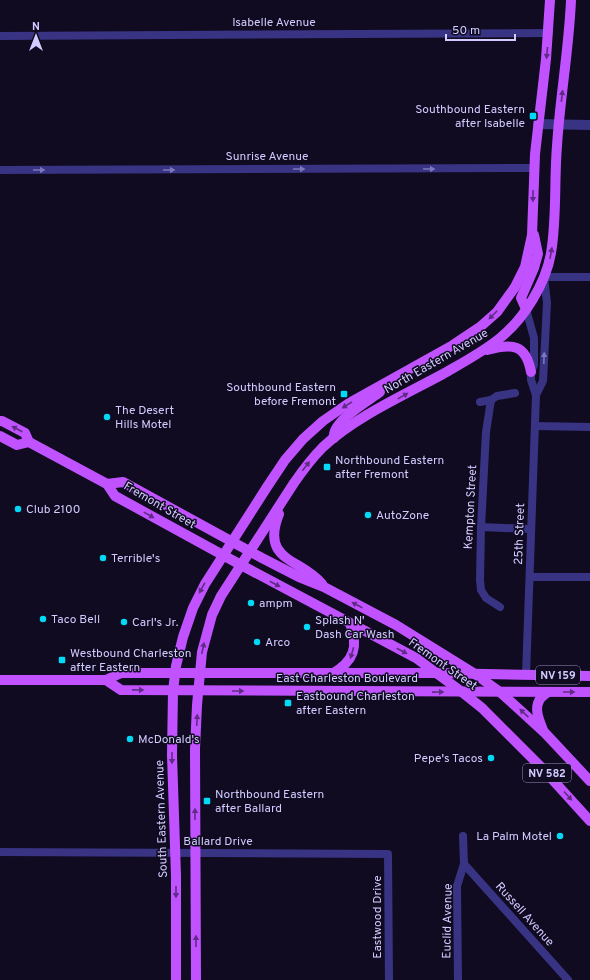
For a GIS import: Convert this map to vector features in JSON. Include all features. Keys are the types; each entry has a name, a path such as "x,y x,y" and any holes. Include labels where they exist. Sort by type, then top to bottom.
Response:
{"main road":[{"name":"North Eastern Avenue","path":"227,549 285,460 303,439 334,413 480,327 497,312 515,287 525,267 533,227 534,168 549,32 550,0"},
{"name":"North Eastern Avenue","path":"245,558 304,468 318,452 334,438 369,415 478,353 501,337 526,309 544,277 551,254 556,161 569,39 571,0"},
{"path":"526,309 521,298 534,268 538,254 533,227"},
{"path":"478,353 502,347 515,347 522,350 526,354 531,372"},
{"path":"334,438 333,433 336,427 344,418 411,368"},
{"name":"Fremont Street","path":"0,421 24,433 29,442 107,484 115,496 245,558 350,623 416,658 482,708 590,821"},
{"name":"Fremont Street","path":"0,436 17,445 29,442"},
{"name":"Fremont Street","path":"107,484 123,482 227,549 245,558 299,577 324,588 396,625 475,674 500,692 545,733 590,781"},
{"path":"285,498 275,525 274,539 277,546 285,559 315,576 324,588"},
{"name":"South Eastern Avenue","path":"176,980 175,853 172,776 173,691 175,673 183,637 193,608 205,584 227,549"},
{"path":"196,980 195,749 202,652 212,615 221,596 245,558"},
{"path":"332,674 351,659 354,642 353,631 350,623"},
{"name":"East Charleston Boulevard","path":"0,680 106,680 121,673 436,673 590,676"},
{"name":"East Charleston Boulevard","path":"106,680 121,690 590,692"},
{"path":"545,733 538,719 537,708 539,701 548,692"}],"street":[{"name":"Isabelle Avenue","path":"0,36 549,32"},
{"path":"538,124 590,125"},
{"name":"Sunrise Avenue","path":"0,170 534,168"},
{"path":"544,277 590,277"},
{"name":"25th Street","path":"536,395 543,381 547,303 544,277"},
{"name":"25th Street","path":"526,309 534,338 534,365 531,372 531,380 536,395 526,675"},
{"path":"480,402 491,400 497,396 515,393"},
{"name":"Kempton Street","path":"491,400 486,432 480,580 482,590 486,598 500,607"},
{"path":"535,426 590,427"},
{"path":"481,527 531,529"},
{"path":"530,577 590,577"},
{"name":"Euclid Avenue","path":"458,980 457,886 464,864 463,836"},
{"name":"Ballard Drive","path":"0,852 388,854"},
{"name":"Eastwood Drive","path":"388,854 389,980"},
{"name":"Russell Avenue","path":"464,864 568,980"}],"place":[{"name":"Southbound Eastern after Isabelle","path":"533,116"},
{"name":"Southbound Eastern before Fremont","path":"344,394"},
{"name":"The Desert Hills Motel","path":"107,417"},
{"name":"Northbound Eastern after Fremont","path":"327,467"},
{"name":"Club 2100","path":"18,509"},
{"name":"AutoZone","path":"368,515"},
{"name":"Terrible's","path":"103,558"},
{"name":"ampm","path":"251,603"},
{"name":"Taco Bell","path":"43,619"},
{"name":"Carl's Jr.","path":"124,622"},
{"name":"Splash N' Dash Car Wash","path":"307,627"},
{"name":"Arco","path":"257,642"},
{"name":"Westbound Charleston after Eastern","path":"62,660"},
{"name":"Eastbound Charleston after Eastern","path":"288,703"},
{"name":"McDonald's","path":"130,739"},
{"name":"Pepe's Tacos","path":"491,758"},
{"name":"Northbound Eastern after Ballard","path":"207,801"},
{"name":"La Palm Motel","path":"560,836"}]}
